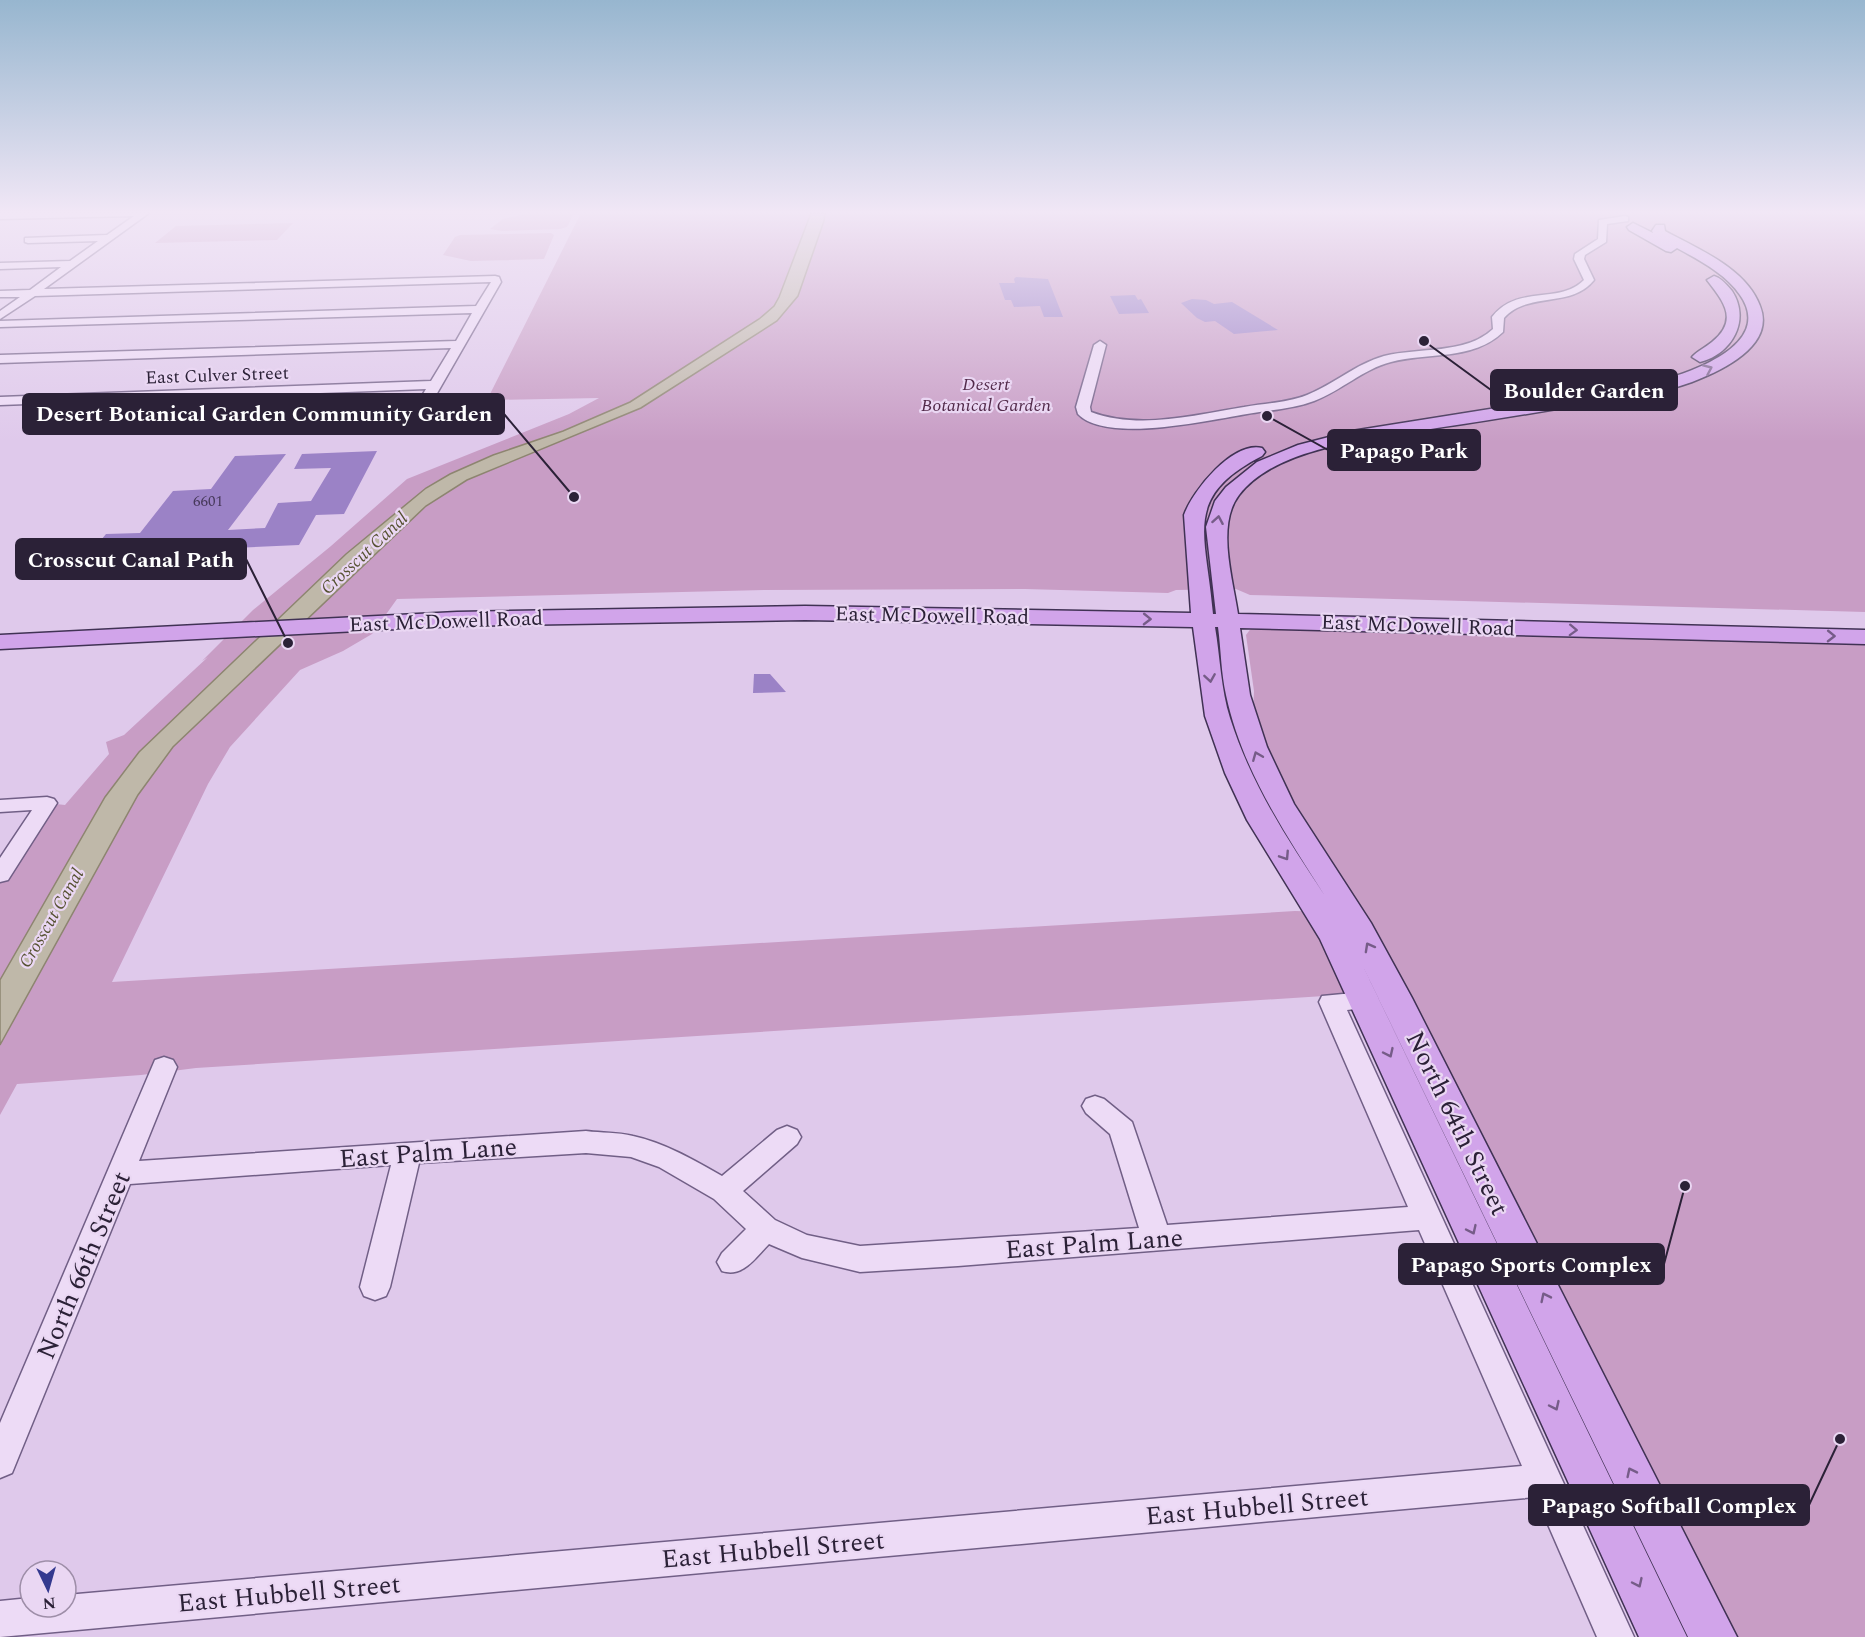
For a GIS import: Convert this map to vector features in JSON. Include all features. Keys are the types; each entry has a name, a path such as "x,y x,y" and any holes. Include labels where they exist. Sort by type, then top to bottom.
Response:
{"main road":[{"name":"North 64th Street","path":"1713,1637 1376,960 1338,894 1267,805 1228,747 1217,716 1215,612 1217,517 1226,497 1245,478 1273,461 1301,449 1347,438 1656,387 1711,368 1742,348 1751,337 1756,325 1754,306 1742,289"},
{"name":"East McDowell Road","path":"0,642 262,629 311,619 603,601 878,599 1865,637"},
{"path":"603,601 682,606 730,614 762,606 815,605 878,599"},
{"name":"East McDowell Road","path":"0,626 281,613 311,619 1215,612 1865,621"},
{"name":"North 64th Street","path":"1267,805 1364,1000 1664,1637"}],"street":[{"path":"0,316 39,289"},
{"path":"0,294 153,289"},
{"path":"421,409 492,289"},
{"path":"1098,342 1083,412 1093,418 1112,422 1158,424 1295,403 1319,394 1358,372 1389,359 1475,345 1496,334 1499,330 1498,317 1506,308 1518,302 1578,289"},
{"path":"0,324 480,309"},
{"path":"0,359 459,344"},
{"name":"East Culver Street","path":"0,401 435,385"},
{"path":"0,806 47,803 0,875"},
{"path":"1364,1000 1331,1002 1616,1637"},
{"name":"North 66th Street","path":"0,1462 165,1067"},
{"path":"1095,1106 1122,1129 1157,1238"},
{"path":"724,1191 787,1137"},
{"name":"East Palm Lane","path":"122,1173 586,1142 632,1146 669,1159 724,1191 765,1229 802,1246 860,1259 1427,1217"},
{"path":"375,1287 407,1155"},
{"path":"732,1262 765,1229"},
{"name":"East Hubbell Street","path":"0,1619 1545,1480"}],"green space":[{"name":"Desert Botanical Garden","path":"543,289 1865,289 1865,612 1250,595 1236,589 1176,590 1168,593 1025,589 764,590 397,599 372,634 343,651 300,670 230,747 208,784 112,982 1295,911 1363,913 1303,823 1268,759 1253,713 1254,691 1246,635 1252,627 1865,644 1865,1637 1732,1637 1405,987 1324,996 196,1068 141,1075 17,1084 0,1115 0,875 47,803 65,805 109,754 106,742 124,735 208,657 202,661 253,610 407,479 569,414 599,398 487,400"}],"water":[{"name":"Crosscut Canal","path":"782,289 800,289 798,296 777,321 641,408 467,480 426,506 173,747 138,795 0,1045 0,980 105,797 139,752 346,554 426,488 450,474 493,455 563,431 630,402 759,319 774,306"}],"building":[{"path":"1001,289 1052,289 1063,317 1044,317 1040,306 1014,307 1011,300 1005,300"},
{"path":"1135,295 1138,300 1141,299 1149,313 1119,314 1110,296"},
{"path":"1192,299 1206,300 1214,304 1232,302 1278,330 1234,334 1215,321 1205,322 1197,318 1181,303"},
{"path":"377,451 344,514 316,515 299,545 147,552 149,550 92,551 106,534 140,533 173,491 211,489 235,456 286,454 228,530 265,528 278,503 311,501 331,468 294,469 302,454"},
{"path":"754,674 770,674 786,692 753,693"}],"place":[{"name":"Boulder Garden","path":"1424,341"},
{"name":"Papago Park","path":"1267,416"},
{"name":"Desert Botanical Garden Community Garden","path":"574,497"},
{"name":"Crosscut Canal Path","path":"288,643"},
{"name":"Papago Sports Complex","path":"1685,1186"},
{"name":"Papago Softball Complex","path":"1840,1439"}]}
